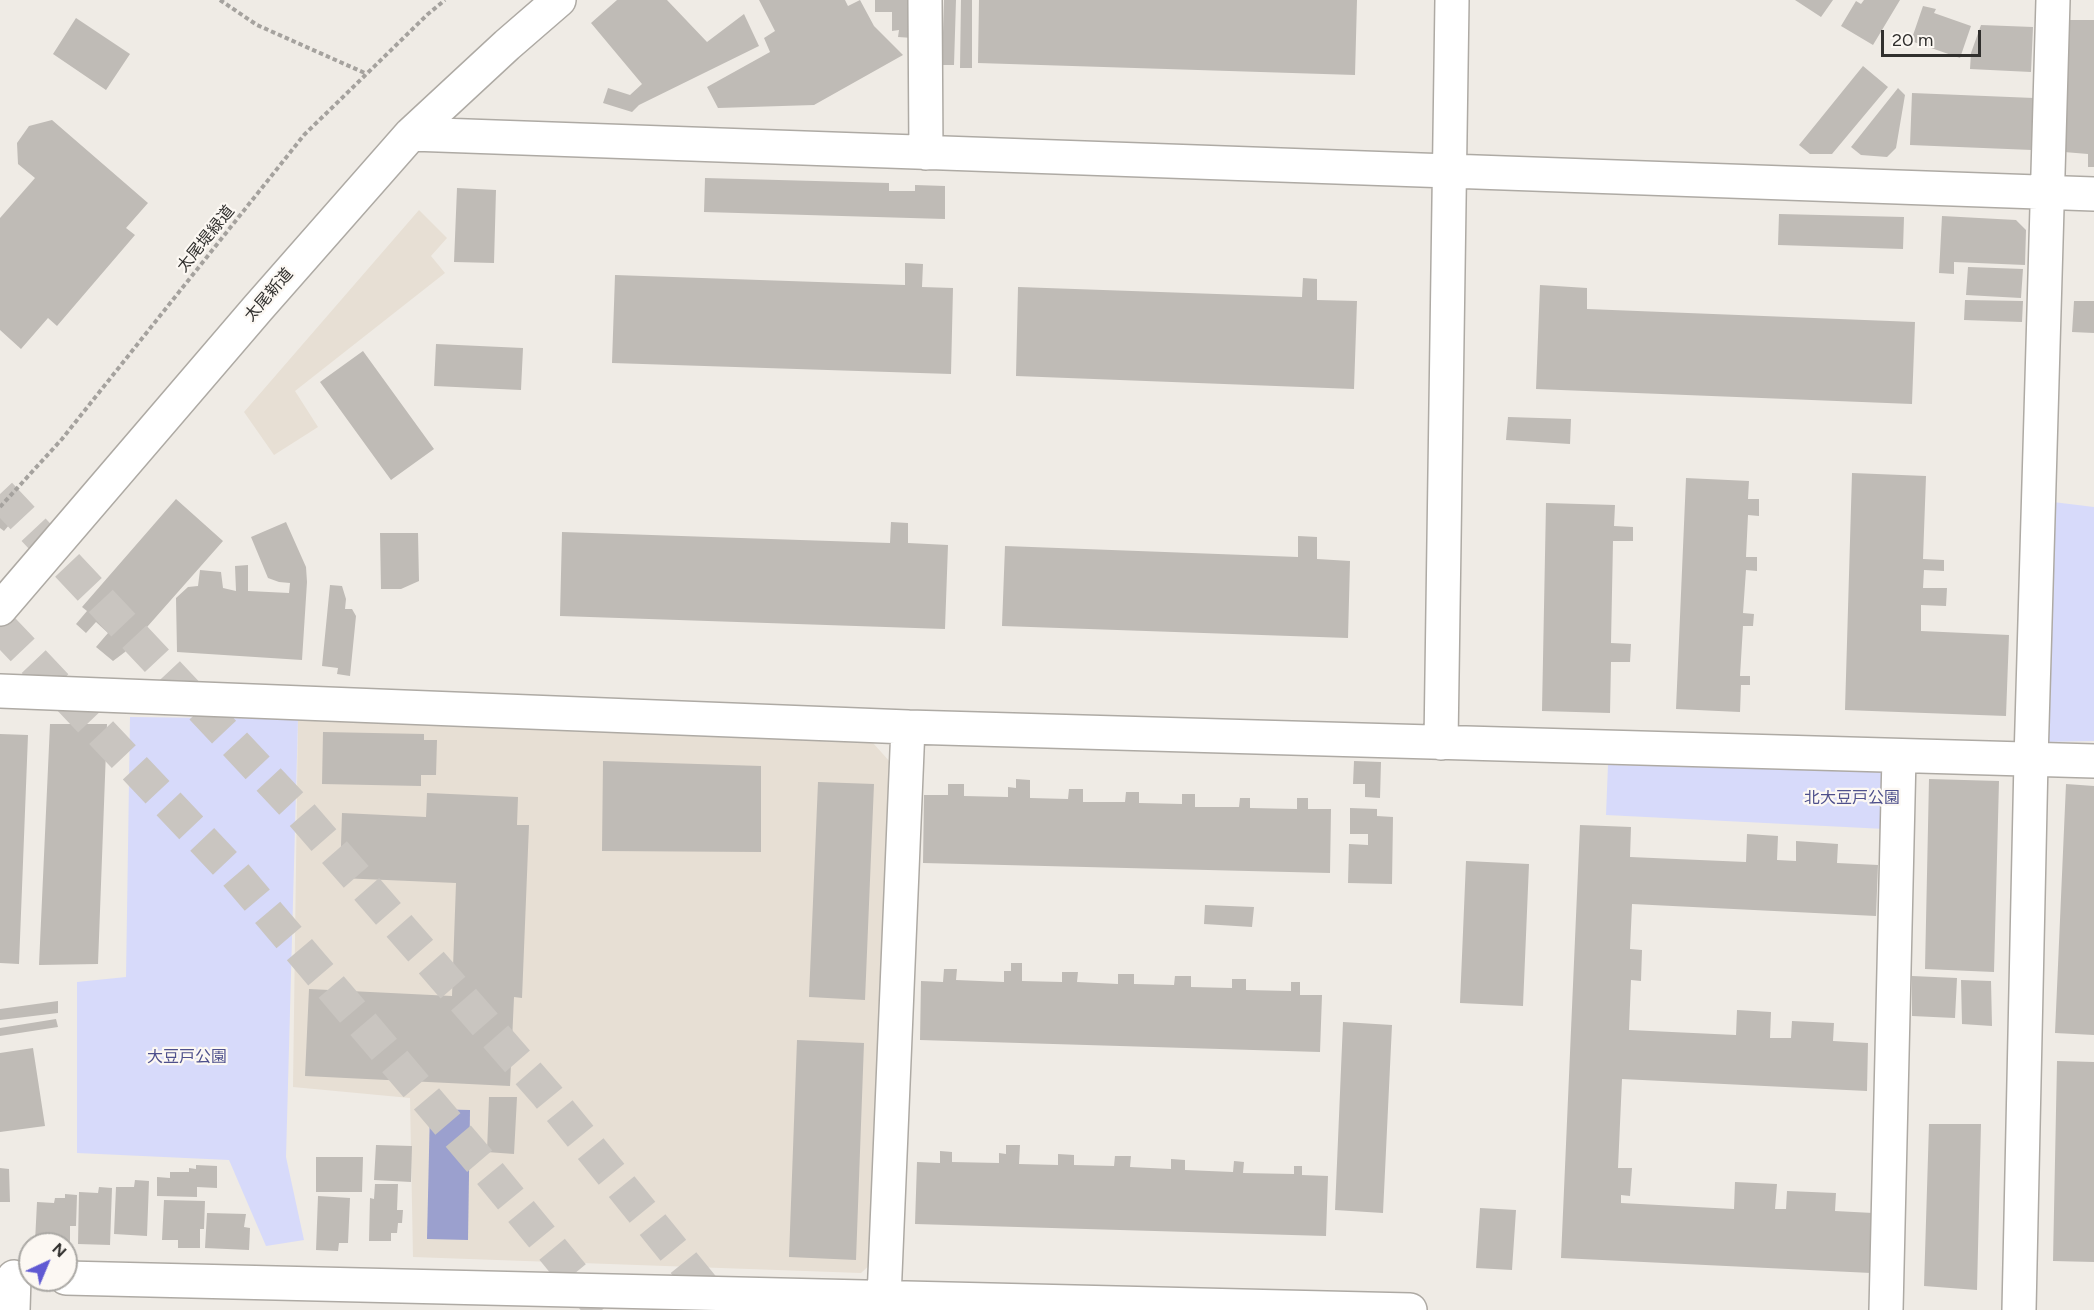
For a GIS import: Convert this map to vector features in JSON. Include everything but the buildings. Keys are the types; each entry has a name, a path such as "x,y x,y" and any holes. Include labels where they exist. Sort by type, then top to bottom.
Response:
{"street":[{"name":"太尾新道","path":"0,609 258,308 411,134 559,0"},
{"path":"925,0 926,153"},
{"path":"1441,743 1452,0"},
{"path":"2019,1310 2031,760 2053,0"},
{"path":"411,134 2094,194"},
{"path":"0,691 908,727 2094,761"},
{"path":"884,1298 908,727"},
{"path":"1886,1310 1899,756"},
{"path":"13,1310 15,1276"},
{"path":"78,1278 884,1298 1127,1307 1410,1310"}],"path":[{"path":"220,0 256,26 367,74"},
{"name":"太尾堤緑道","path":"0,507 62,439 304,135 445,0"}],"shaded area":[{"path":"419,210 447,238 431,256 445,273 295,391 318,427 274,455 244,412"},
{"path":"298,719 873,743 891,763 873,1262 861,1273 413,1257 410,1098 293,1087"},
{"path":"430,1109 470,1110 468,1240 427,1239"}],"green space":[{"path":"2053,502 2094,507 2094,741 2043,742"},
{"name":"大豆戸公園","path":"130,717 298,719 286,1157 304,1240 266,1246 229,1160 77,1153 77,982 126,977"},
{"name":"北大豆戸公園","path":"1608,765 1880,769 1888,779 1885,829 1606,815"}],"tunnel":[{"path":"0,494 302,815 547,1095 722,1310"},
{"path":"0,626 235,874 482,1164 602,1310"}]}
